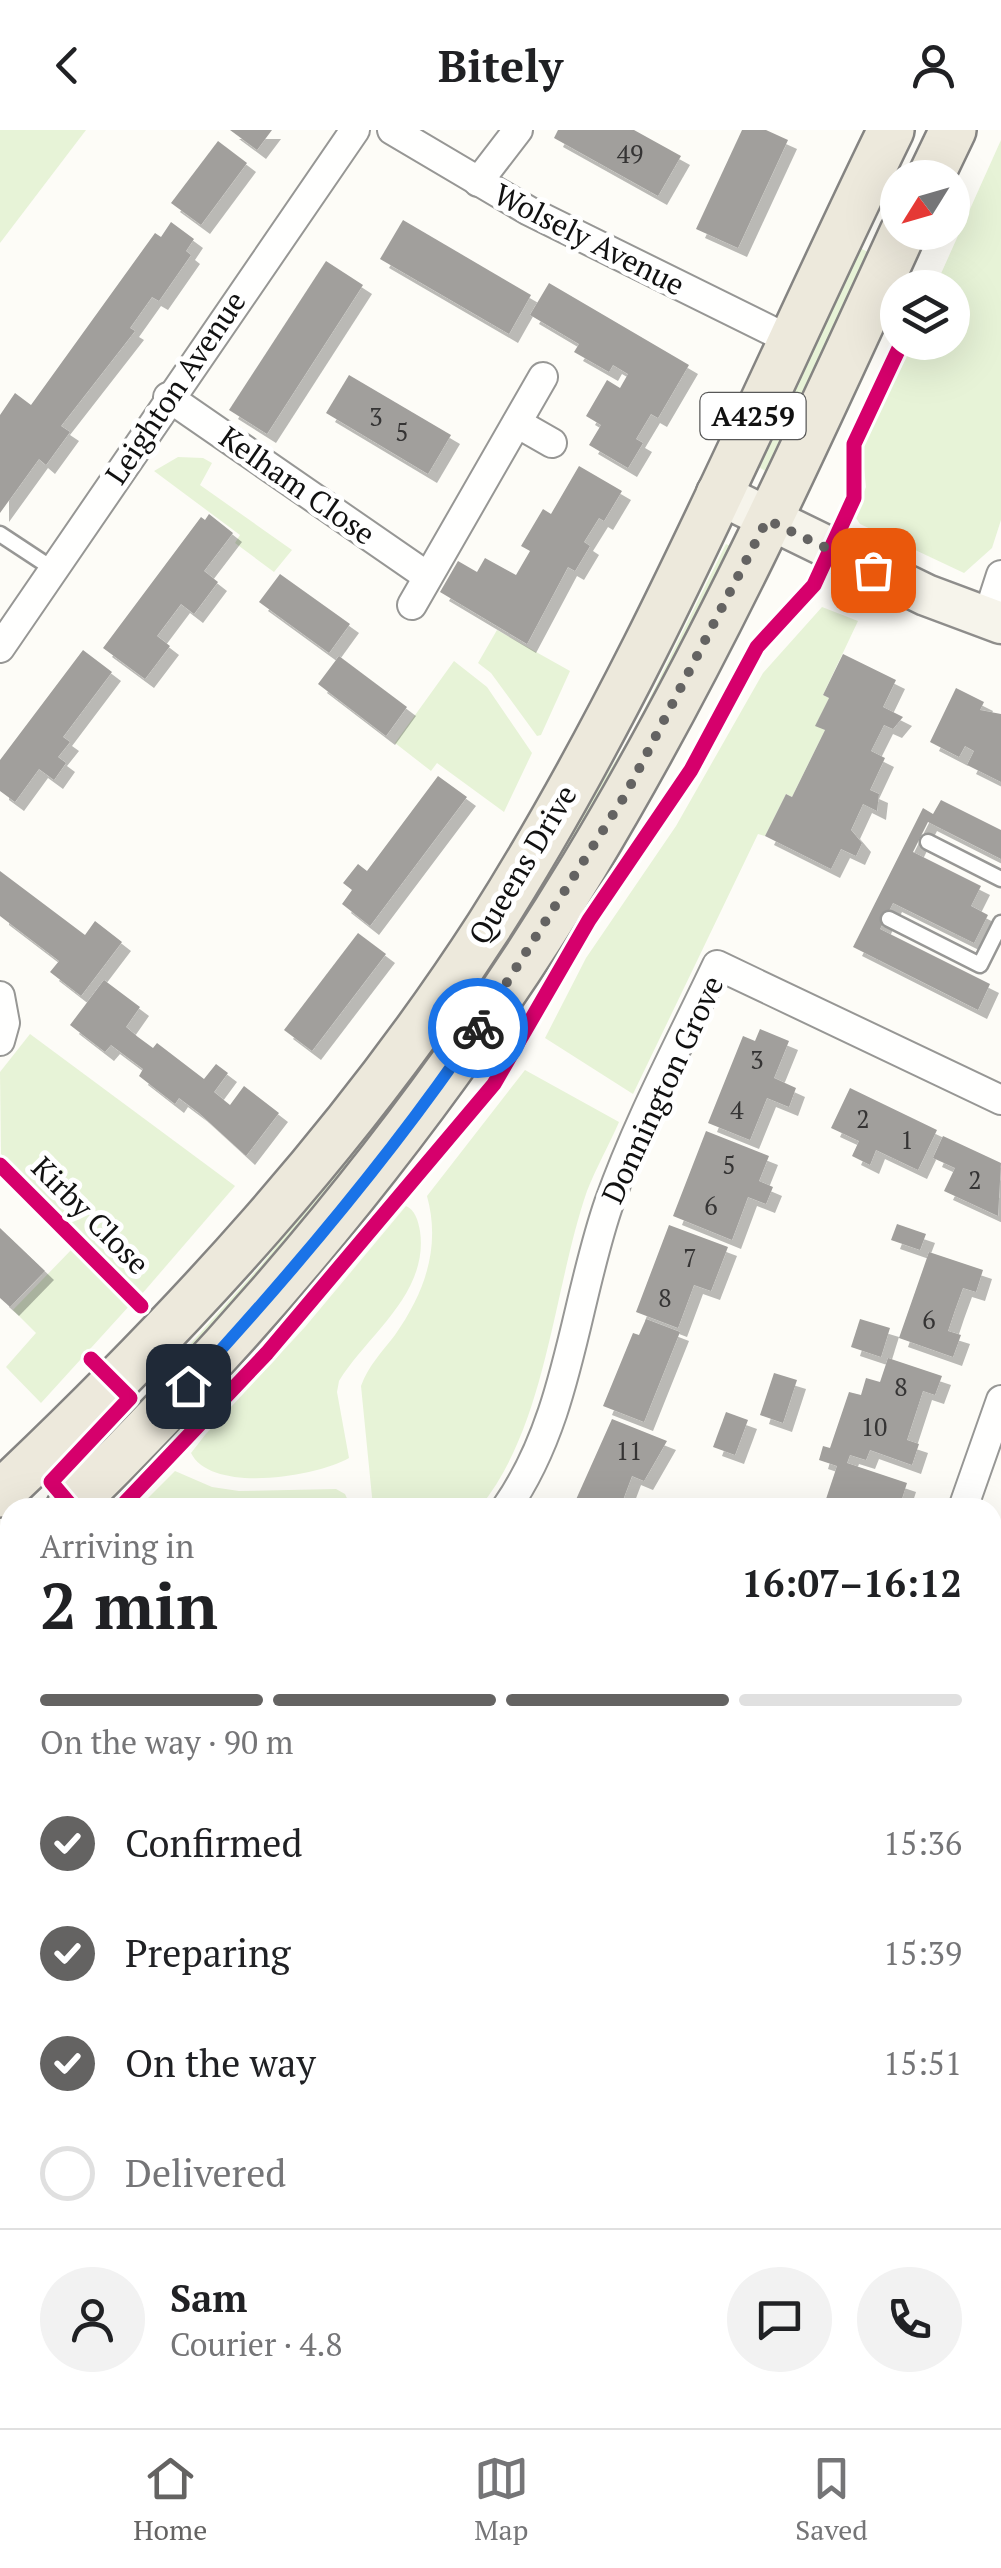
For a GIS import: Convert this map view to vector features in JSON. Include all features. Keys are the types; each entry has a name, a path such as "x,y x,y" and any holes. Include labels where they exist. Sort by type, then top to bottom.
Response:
{"main road":[{"name":"Queens Drive","path":"0,1494 242,1252 433,1008 557,812 891,130"},
{"path":"939,160 953,130"},
{"name":"Queens Drive","path":"79,1498 282,1282 470,1039 618,808 767,520 894,250"}],"street":[{"name":"Leighton Avenue","path":"0,648 354,130"},
{"name":"Wolsely Avenue","path":"392,130 478,182 617,257 790,340"},
{"path":"478,182 518,130"},
{"path":"412,604 543,377"},
{"name":"Kelham Close","path":"168,397 427,576"},
{"path":"517,423 552,443"},
{"path":"717,492 767,520 994,620 1001,575"},
{"name":"Donnington Grove","path":"512,1498 530,1469 546,1428 575,1337 596,1248 625,1162 716,964 1001,1100"},
{"path":"0,996 5,1024 0,1041"},
{"path":"967,1498 1000,1407"}],"lane":[{"path":"0,534 53,569"},
{"path":"928,842 1001,879"},
{"path":"889,919 980,965 1001,922"}],"green space":[{"path":"0,130 86,130 0,243"},
{"path":"1001,140 1001,520 992,548 964,573 860,524 854,515 866,487 862,450 903,360 970,360 970,270 943,270 952,250 970,250 970,209"},
{"path":"858,247 870,253 767,472 754,464"},
{"path":"178,457 203,458 212,463 200,485 292,550 274,572 235,543 240,535 154,471"},
{"path":"726,544 732,547 633,739 581,833 484,987 349,1166 155,1393 138,1377 185,1350 261,1265 384,1112 475,986 632,734"},
{"path":"822,607 858,621 823,695 829,698 816,725 825,730 792,797 786,794 765,836 758,834 633,1094 545,1038 586,958 676,826 763,673"},
{"path":"497,630 570,671 541,735 537,736 491,673 478,663"},
{"path":"454,661 487,687 532,753 504,812 437,763 431,771 395,743"},
{"path":"30,1034 235,1186 141,1295 26,1185 1,1154 0,1072"},
{"path":"525,1070 619,1122 587,1191 546,1355 520,1437 486,1498 372,1498 361,1386 406,1319 422,1286 432,1233 427,1196"},
{"path":"406,1206 416,1216 420,1231 415,1275 406,1294 339,1381 337,1392 349,1458 313,1471 265,1478 219,1474 202,1466 191,1453 205,1435 305,1327"},
{"path":"74,1247 130,1305 41,1403 6,1367 36,1333 13,1310"},
{"path":"175,1471 212,1487 239,1491 336,1489 347,1498 148,1498"}],"building":[{"path":"230,130 272,130 257,150"},
{"path":"558,130 634,130 681,156 658,196 554,138"},
{"path":"742,130 766,130 788,140 738,248 696,229"},
{"path":"218,141 247,163 201,225 171,203"},
{"path":"403,220 531,295 509,334 380,259"},
{"path":"171,222 194,239 186,251 191,255 159,301 152,297 130,328 135,331 61,426 70,432 46,465 39,459 0,513 0,415 15,393 31,405 155,233 161,237"},
{"path":"326,261 363,285 267,434 229,410"},
{"path":"549,283 689,365 658,418 651,414 636,439 643,443 628,468 589,445 601,425 586,416 607,380 620,388 628,374 613,365 609,372 574,352 579,344 530,315"},
{"path":"349,375 451,435 428,474 326,413"},
{"path":"579,466 622,491 604,521 599,518 584,542 590,546 575,571 568,567 527,644 440,592 458,561 477,572 485,558 516,575 530,551 521,546 543,509 551,514"},
{"path":"209,514 233,533 204,571 218,582 194,614 181,604 157,636 170,646 145,679 103,648 201,517 205,520"},
{"path":"280,574 350,624 329,653 259,602"},
{"path":"83,650 112,672 63,737 70,742 58,757 66,763 54,780 39,769 15,802 0,791 0,760"},
{"path":"843,654 896,680 883,707 903,717 893,729 884,725 871,751 885,758 870,790 879,794 877,811 863,804 851,830 862,843 856,856 841,849 831,869 765,836 786,794 792,797 825,730 815,726 829,698 823,695"},
{"path":"339,656 407,707 386,736 318,684"},
{"path":"956,688 984,702 980,710 1001,714 1001,782 967,765 974,751 965,746 959,757 930,742"},
{"path":"438,776 467,797 370,926 342,904 352,890 343,883 358,864 367,871"},
{"path":"941,800 1001,830 1001,859 928,822 913,852 981,886 971,906 988,915 974,943 893,903 880,929 990,984 978,1010 853,947 923,808 933,814"},
{"path":"0,871 85,935 95,921 122,942 81,996 50,972 59,961 0,916"},
{"path":"358,933 386,954 312,1051 284,1030"},
{"path":"104,980 140,1007 126,1027 138,1037 153,1048 157,1043 204,1079 216,1064 228,1073 214,1092 230,1105 244,1086 279,1113 246,1156 179,1098 175,1104 139,1076 143,1069 111,1045 105,1052 70,1025"},
{"path":"760,1029 789,1041 774,1078 796,1088 789,1107 767,1098 750,1140 708,1123 743,1036 755,1041"},
{"path":"850,1088 937,1130 918,1170 876,1150 870,1165 852,1156 859,1141 831,1128"},
{"path":"706,1131 769,1156 759,1181 773,1187 766,1204 748,1197 732,1240 673,1216"},
{"path":"943,1136 1001,1163 998,1216 944,1191 955,1168 933,1158"},
{"path":"897,1224 926,1234 920,1250 891,1240"},
{"path":"669,1225 728,1247 711,1291 694,1285 678,1328 636,1312"},
{"path":"0,1228 45,1271 10,1307 0,1298"},
{"path":"929,1252 983,1270 976,1292 963,1288 955,1310 948,1331 961,1335 953,1357 899,1338"},
{"path":"646,1319 680,1332 644,1422 603,1406 633,1333 639,1335"},
{"path":"860,1319 890,1328 881,1357 851,1347"},
{"path":"888,1358 942,1376 935,1395 923,1391 907,1440 919,1444 912,1465 870,1450 866,1460 850,1455 847,1463 907,1483 902,1498 826,1498 837,1466 819,1460 823,1446 830,1448 849,1392 861,1395 866,1378 880,1382"},
{"path":"774,1373 797,1380 783,1423 760,1415"},
{"path":"726,1412 748,1420 735,1455 713,1447"},
{"path":"612,1419 667,1441 644,1481 632,1476 624,1498 577,1498"}],"cycle path":[{"path":"129,1498 267,1353 494,1084 589,920 691,770 757,647 814,585 854,498 854,444 894,360"},
{"name":"Kirby Close","path":"0,1165 141,1306"},
{"path":"65,1498 51,1482 130,1398 91,1359"}],"way so far":[{"path":"478,1028 584,867 626,794 767,520 873,570"}],"route":[{"path":"188,1386 282,1282 386,1154 478,1028"}]}
